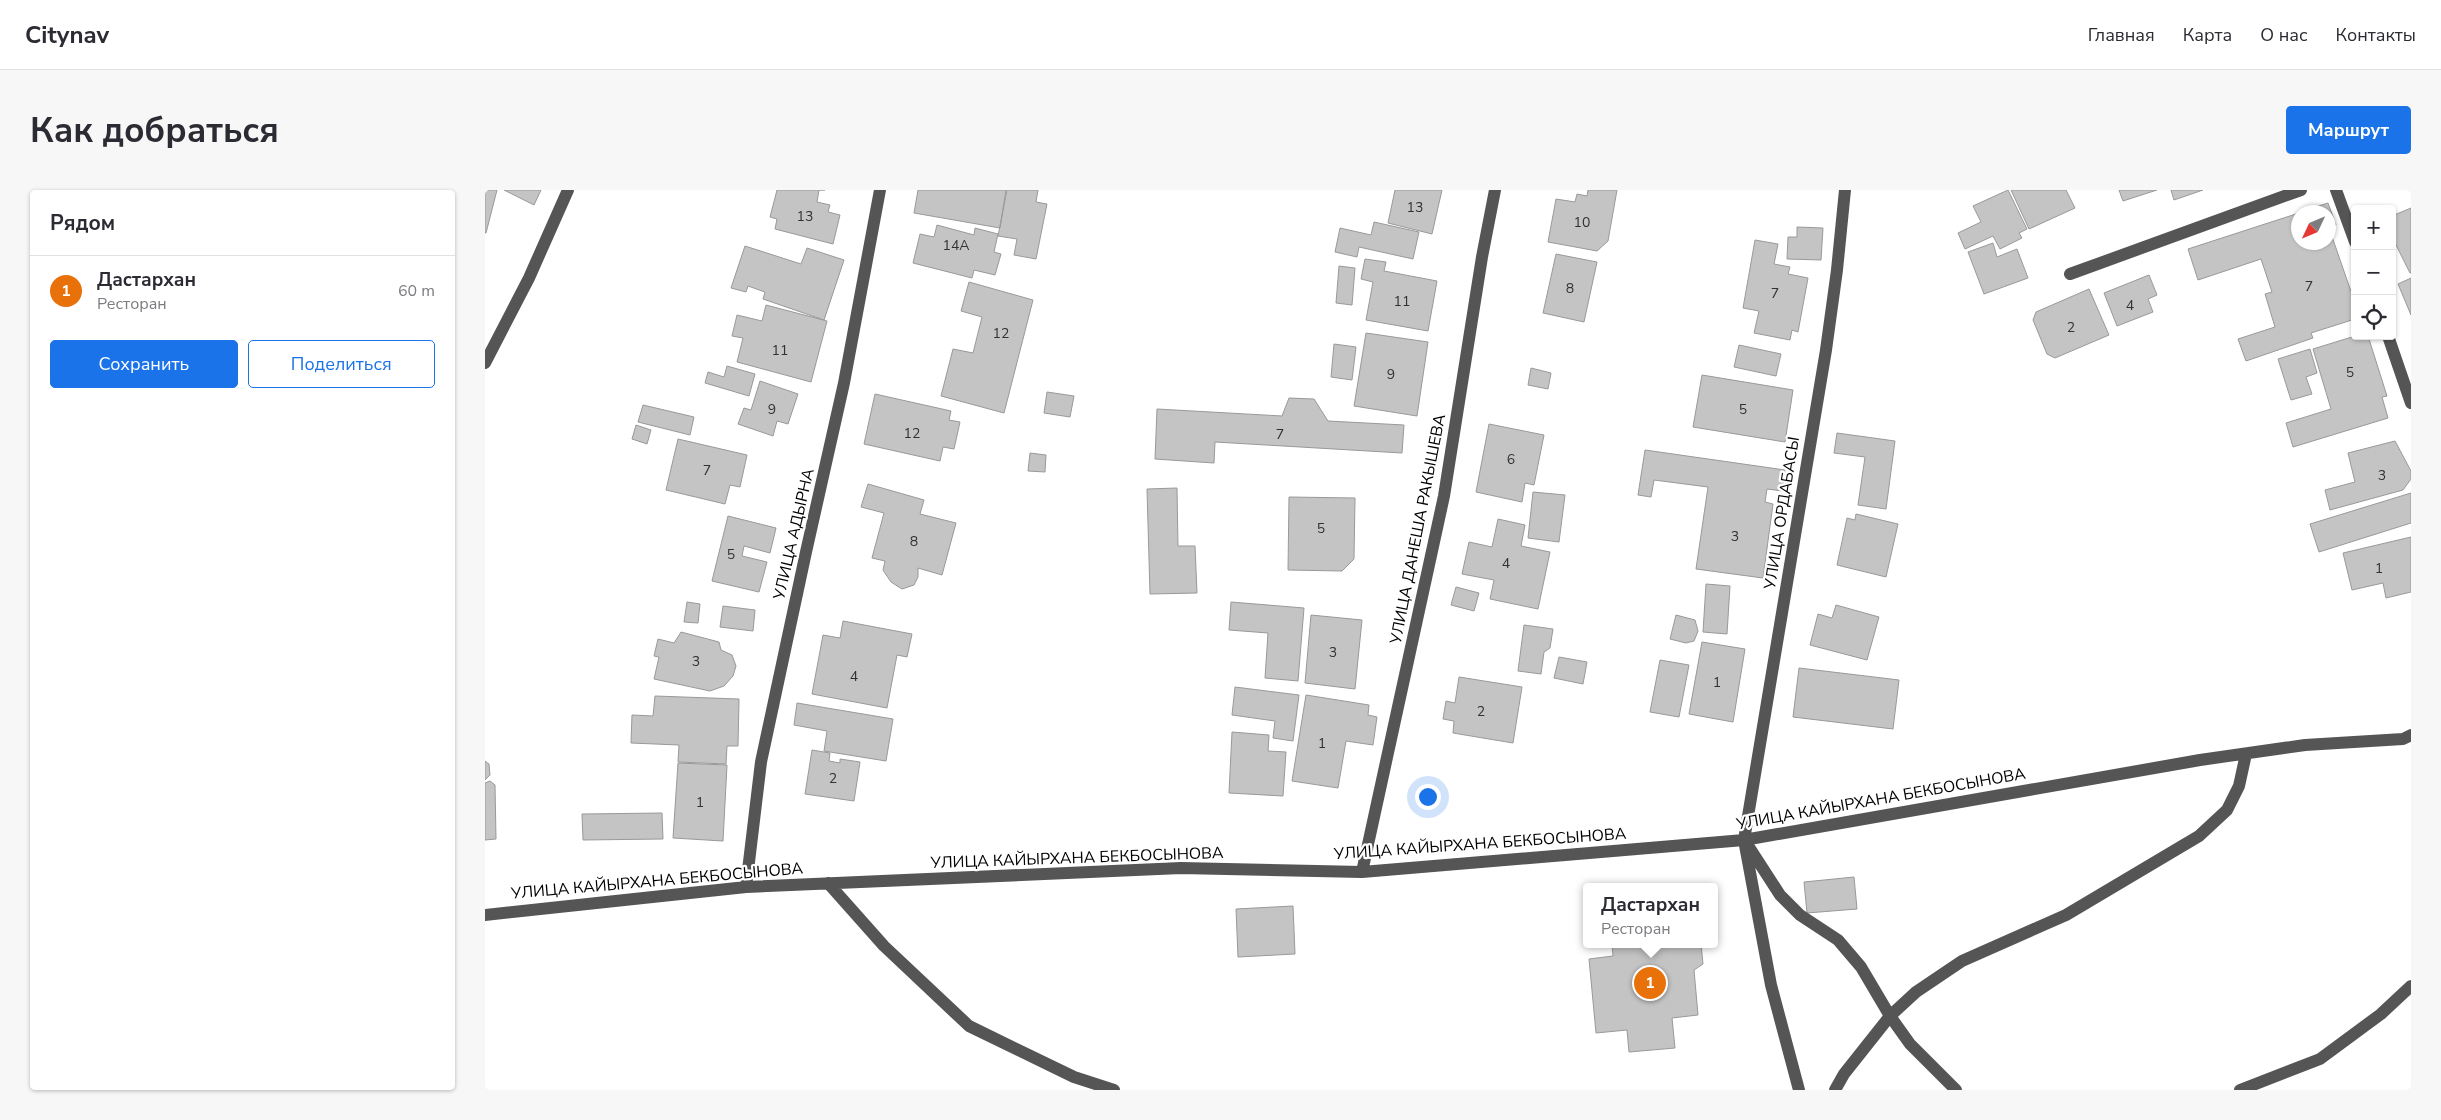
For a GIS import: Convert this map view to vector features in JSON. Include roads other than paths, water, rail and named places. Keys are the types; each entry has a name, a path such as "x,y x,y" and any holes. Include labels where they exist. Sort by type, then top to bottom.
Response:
{"street":[{"path":"485,363 529,278 568,190"},
{"name":"УЛИЦА АДЫРНА","path":"746,886 761,762 805,552 845,384 881,190"},
{"name":"УЛИЦА ДАНЕША РАКЫШЕВА","path":"1361,872 1444,496 1482,256 1495,190"},
{"name":"УЛИЦА ОРДАБАСЫ","path":"1799,1090 1771,985 1745,840 1826,350 1845,190"},
{"path":"2070,274 2301,190"},
{"path":"2336,190 2351,231"},
{"path":"2389,340 2411,403"},
{"name":"УЛИЦА КАЙЫРХАНА БЕКБОСЫНОВА","path":"485,915 746,886 1181,868 1361,872 1745,840 2305,745 2408,739"},
{"path":"1835,1090 1844,1074 1890,1016 1916,992 1962,961 2066,915 2199,836 2227,810 2239,786 2246,754"},
{"path":"1745,840 1780,894 1800,915 1838,940 1861,967 1890,1016 1910,1044 1956,1090"},
{"path":"828,883 884,946 969,1026 1074,1077 1114,1090"},
{"path":"2240,1090 2321,1059 2381,1014 2411,986"}],"place":[{"name":"Дастархан","path":"1650,983"}]}
